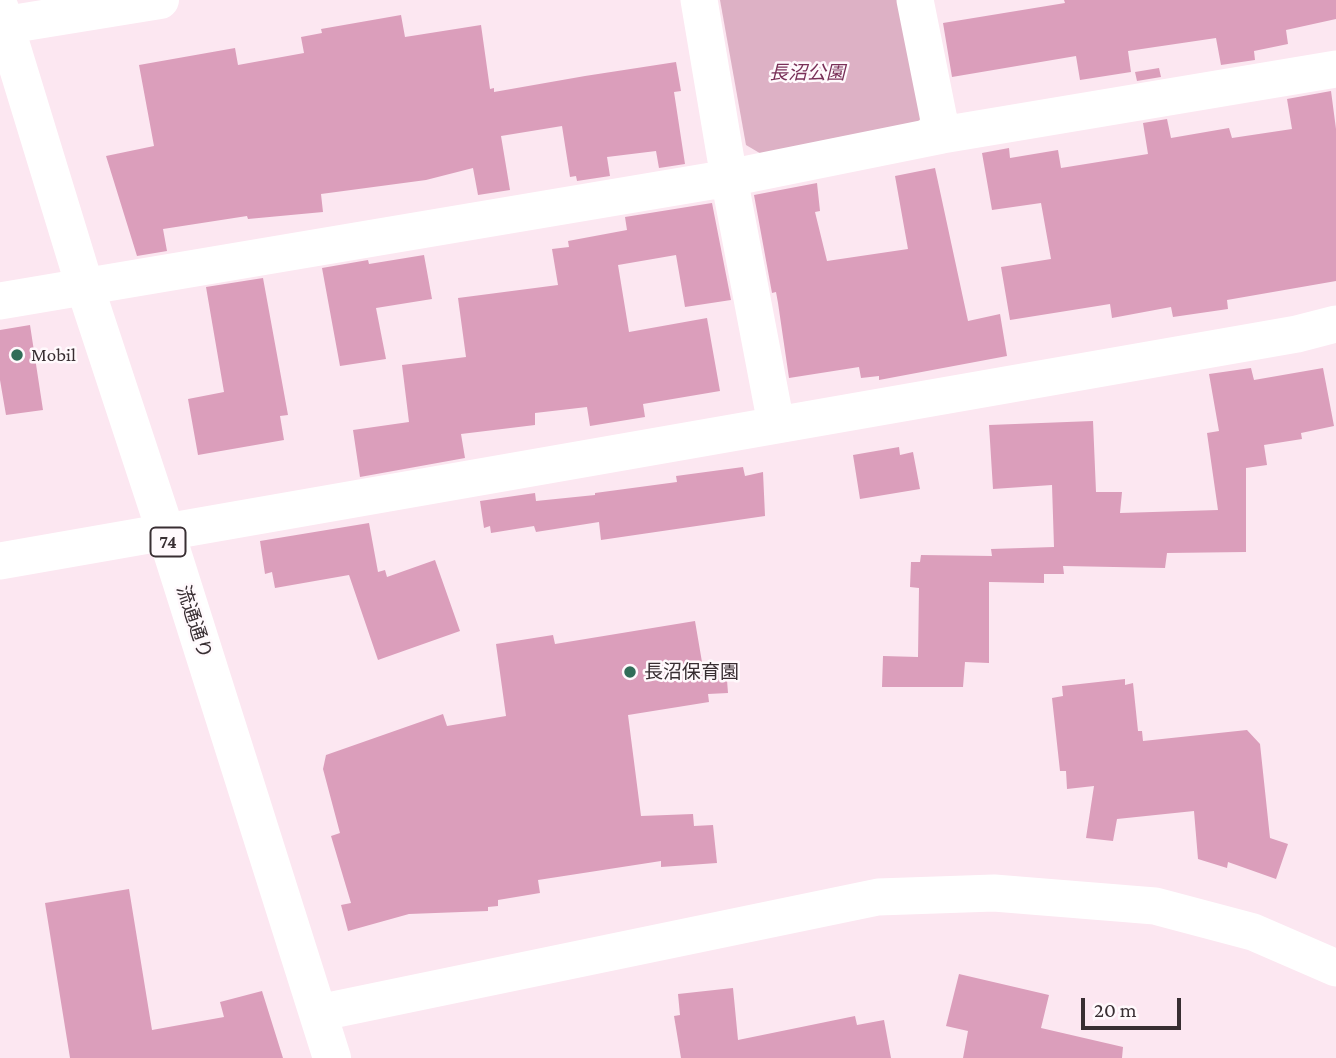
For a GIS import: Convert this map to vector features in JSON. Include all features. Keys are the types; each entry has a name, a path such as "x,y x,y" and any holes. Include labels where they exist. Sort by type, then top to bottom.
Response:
{"main road":[{"path":"2,20 160,0"},
{"name":"流通通り","path":"2,20 332,1058"}],"street":[{"path":"699,0 729,178 776,424"},
{"path":"915,0 942,135"},
{"path":"0,301 729,178 942,135 1336,69"},
{"path":"0,561 1297,334 1336,324"},
{"path":"318,1013 878,897 994,893 1155,906 1253,932 1336,968"}],"green space":[{"name":"長沼公園","path":"720,0 903,0 924,115 911,129 763,155 746,145"}],"building":[{"path":"1064,0 1336,0 1336,19 1286,30 1288,44 1254,51 1255,60 1221,65 1216,38 1128,51 1131,72 1080,80 1076,56 952,77 943,23 1065,3"},
{"path":"401,15 405,37 481,25 490,89 494,88 494,92 676,62 681,91 674,92 685,164 659,168 656,151 607,157 610,176 577,181 576,176 570,177 562,126 501,136 510,190 478,195 473,168 426,180 321,194 323,212 248,219 247,216 163,229 167,251 137,256 106,156 154,146 139,65 235,48 238,65 304,53 301,37 322,33 321,29"},
{"path":"1159,68 1161,77 1137,81 1135,72"},
{"path":"1331,91 1336,129 1336,281 1227,300 1228,309 1173,317 1171,307 1112,318 1110,304 1010,320 1001,267 1051,259 1041,203 992,210 982,153 1009,148 1010,158 1058,150 1061,168 1148,154 1143,123 1167,119 1171,138 1229,128 1232,138 1292,129 1287,99"},
{"path":"935,168 968,321 1000,314 1007,356 879,380 879,376 861,378 859,367 789,378 776,292 772,293 754,195 817,183 820,211 815,212 827,261 908,249 895,176"},
{"path":"712,203 731,300 685,307 676,255 618,265 629,332 707,318 720,391 643,404 645,417 590,426 587,407 535,413 535,425 461,434 465,458 360,477 353,430 409,422 402,365 466,357 458,298 558,285 552,249 569,247 568,241 627,230 625,217"},
{"path":"424,255 432,299 376,308 386,359 340,366 322,268 368,260 369,264"},
{"path":"263,278 288,415 280,416 284,440 198,455 188,399 224,392 206,287"},
{"name":"Mobil","path":"30,325 43,410 6,415 0,380 0,330"},
{"path":"1251,368 1254,380 1323,368 1334,426 1301,433 1302,439 1264,445 1267,465 1246,468 1246,552 1167,553 1165,568 1063,566 1064,574 1044,574 1044,583 989,582 989,663 965,662 963,687 882,687 883,656 918,657 919,588 910,587 911,562 920,562 921,555 992,556 991,549 1054,547 1052,485 993,489 989,425 1093,421 1096,492 1122,492 1120,513 1218,510 1207,433 1219,431 1209,374"},
{"path":"899,447 900,455 913,452 920,489 860,499 853,455"},
{"path":"743,467 745,476 763,472 765,516 601,540 599,522 536,532 534,526 491,533 490,526 484,528 480,501 535,493 536,501 595,495 677,482 676,476"},
{"path":"369,523 378,572 385,570 387,577 435,560 460,631 378,660 349,575 275,588 272,572 265,574 260,541"},
{"path":"695,621 703,668 726,667 728,693 708,694 709,702 628,715 641,816 693,814 694,826 713,825 717,863 661,867 661,861 538,880 540,893 498,900 498,906 488,907 488,911 409,914 348,931 341,905 351,903 331,836 340,833 323,769 326,755 443,714 447,726 506,716 496,644 553,635 555,644"},
{"path":"1125,679 1125,685 1133,683 1138,731 1142,731 1143,741 1247,730 1260,744 1270,838 1288,844 1276,879 1228,862 1227,868 1198,859 1194,811 1117,819 1113,841 1086,838 1094,786 1067,789 1066,771 1060,771 1052,698 1063,696 1062,686"},
{"path":"129,889 152,1030 224,1017 220,1002 262,991 283,1058 70,1058 45,903"},
{"path":"959,974 1049,995 1041,1028 1123,1047 1122,1058 963,1058 968,1031 946,1026"},
{"path":"733,988 738,1040 855,1016 857,1025 884,1020 891,1058 681,1058 674,1016 680,1015 678,994"}],"place":[{"name":"Mobil","path":"17,355"},
{"name":"長沼保育園","path":"630,672"}]}
